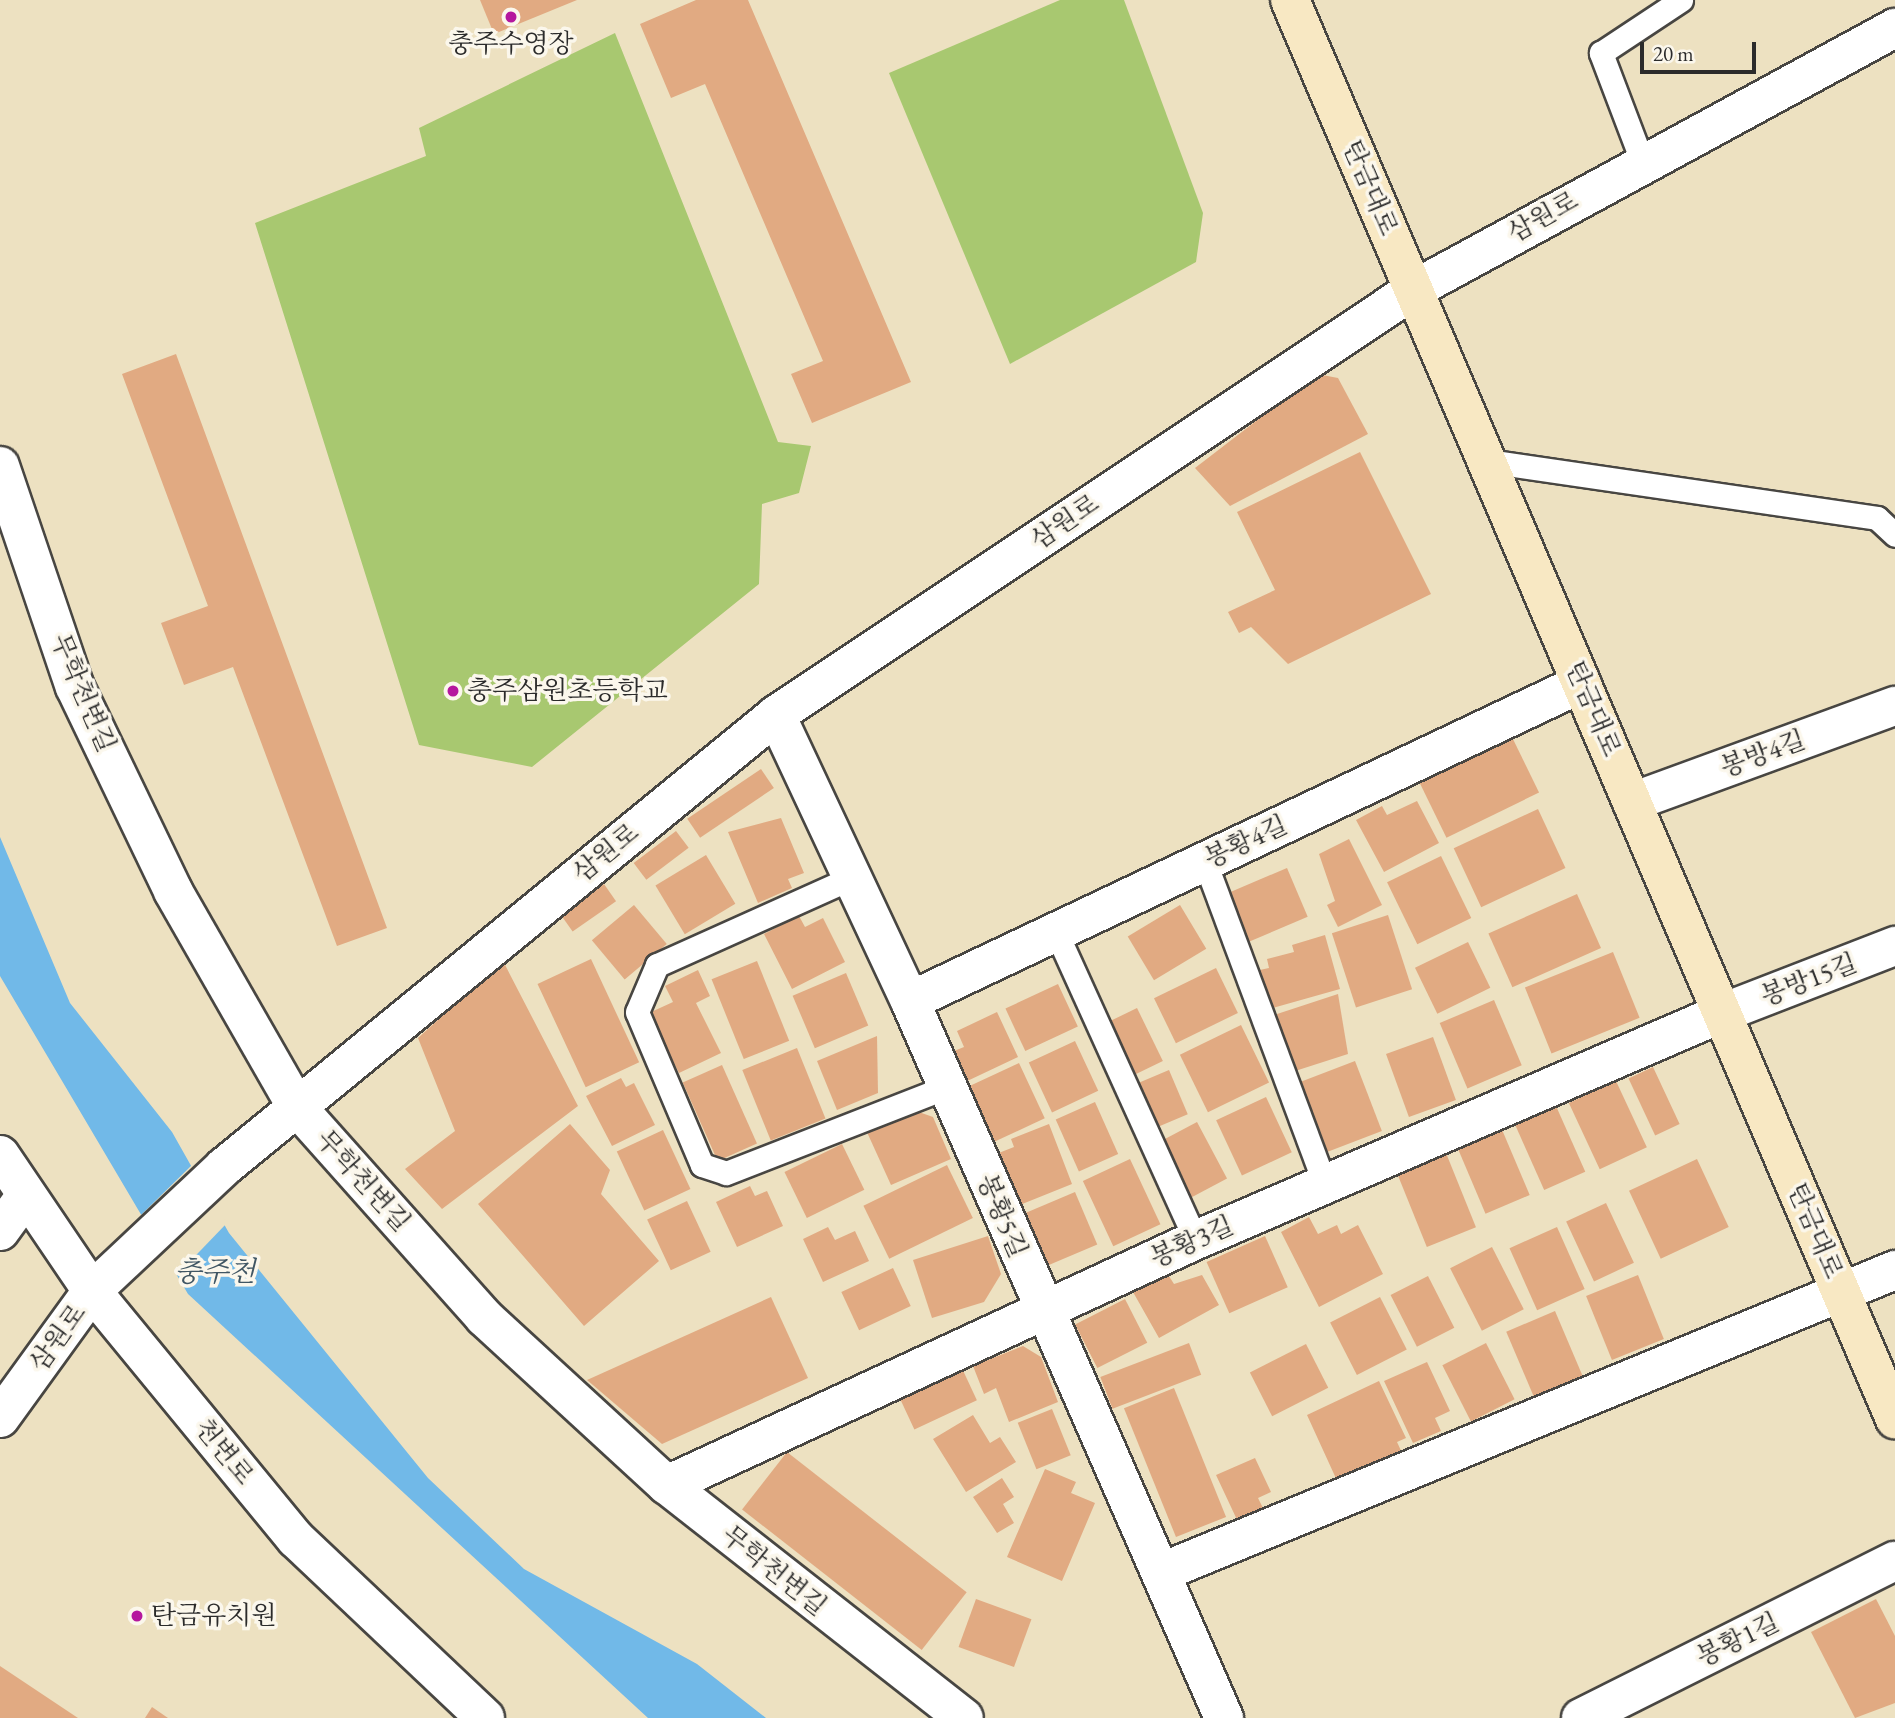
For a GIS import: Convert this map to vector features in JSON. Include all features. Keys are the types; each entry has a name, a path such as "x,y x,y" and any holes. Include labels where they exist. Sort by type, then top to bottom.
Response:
{"main road":[{"name":"탄금대로","path":"1290,0 1895,1419"}],"street":[{"name":"삼원로","path":"0,1418 92,1292 296,1106 776,715 1413,290 1642,161 1895,28"},
{"name":"무학천변길","path":"0,467 75,687 173,891 296,1106 484,1317 667,1485 964,1718"},
{"name":"봉황4길","path":"910,1001 1581,683"},
{"name":"봉방4길","path":"1632,802 1895,706"},
{"name":"봉황5길","path":"776,715 910,1001 1042,1310 1162,1572 1224,1718"},
{"name":"봉방15길","path":"1722,1013 1895,946"},
{"name":"봉황3길","path":"667,1485 1196,1240 1722,1013"},
{"name":"천변로","path":"0,1156 24,1198 92,1292 296,1539 485,1718"},
{"path":"0,1231 24,1198"},
{"path":"1162,1572 1895,1270"},
{"name":"봉황1길","path":"1581,1718 1895,1562"}],"lane":[{"path":"1642,161 1601,53 1681,0"},
{"path":"1487,461 1877,518 1895,535"},
{"path":"1205,862 1325,1184"},
{"path":"851,878 657,965 636,1012 702,1165 726,1173 947,1087"},
{"path":"1056,932 1196,1240"}],"green space":[{"path":"1060,0 1124,0 1203,213 1196,262 1010,364 889,73"},
{"path":"615,33 778,442 811,446 799,493 762,504 759,584 532,767 419,745 255,223 426,156 419,128"}],"water":[{"name":"충주천","path":"0,837 70,1003 172,1132 229,1233 428,1478 524,1569 697,1664 766,1718 648,1718 188,1294 0,976"}],"pier":[{"path":"194,1163 227,1223 174,1278 138,1218"}],"building":[{"name":"충주수영장","path":"480,0 577,0 494,34"},
{"path":"696,0 748,0 911,382 812,423 791,374 823,361 705,84 671,98 640,24"},
{"path":"176,354 387,928 337,946 233,667 184,685 161,623 208,606 122,374"},
{"path":"1317,374 1338,378 1368,434 1230,506 1195,468"},
{"path":"1360,452 1431,594 1288,664 1251,627 1239,633 1228,612 1275,590 1237,512"},
{"path":"1511,735 1539,793 1446,838 1418,780"},
{"path":"761,769 774,788 700,838 687,819"},
{"path":"1417,801 1439,843 1384,872 1356,820 1382,806 1387,815"},
{"path":"1538,809 1565,868 1481,907 1454,848"},
{"path":"781,818 804,873 788,879 792,888 758,903 728,832"},
{"path":"676,831 689,848 646,880 634,863"},
{"path":"1349,839 1382,905 1338,927 1327,905 1335,901 1319,854"},
{"path":"706,855 735,904 685,934 655,885"},
{"path":"1441,856 1471,918 1417,944 1387,882"},
{"path":"1287,868 1308,917 1244,944 1223,895"},
{"path":"604,884 616,901 573,932 561,914"},
{"path":"1577,894 1601,948 1512,987 1488,933"},
{"path":"634,905 667,944 625,979 592,940"},
{"path":"1180,905 1206,949 1154,980 1128,936"},
{"path":"1388,915 1412,989 1356,1007 1332,933"},
{"path":"799,916 805,927 823,918 845,962 792,989 764,934"},
{"path":"1325,935 1340,989 1266,1010 1255,971 1269,968 1267,959 1294,952 1292,945"},
{"path":"1468,942 1490,988 1437,1014 1415,968"},
{"path":"1613,952 1640,1018 1552,1053 1525,988"},
{"path":"591,959 639,1062 586,1087 538,984"},
{"path":"503,961 578,1106 442,1209 405,1169 455,1131 418,1038"},
{"path":"757,961 789,1041 744,1059 712,979"},
{"path":"1216,968 1238,1013 1176,1043 1154,998"},
{"path":"698,970 710,996 696,1003 721,1053 679,1073 649,1013 673,1002 665,986"},
{"path":"846,973 868,1025 815,1048 793,996"},
{"path":"1058,984 1078,1027 1025,1051 1005,1009"},
{"path":"1338,994 1348,1054 1292,1072 1274,1015"},
{"path":"1494,1000 1522,1065 1467,1088 1440,1023"},
{"path":"1137,1008 1163,1061 1131,1076 1106,1023"},
{"path":"997,1012 1018,1057 963,1083 949,1053 964,1047 957,1031"},
{"path":"1241,1025 1269,1083 1208,1112 1180,1055"},
{"path":"877,1036 878,1093 837,1110 817,1061"},
{"path":"1433,1037 1456,1100 1409,1117 1386,1054"},
{"path":"1075,1041 1098,1091 1052,1112 1029,1063"},
{"path":"797,1048 825,1118 771,1141 742,1070"},
{"path":"1355,1061 1382,1131 1328,1152 1301,1082"},
{"path":"1019,1063 1045,1118 987,1145 961,1090"},
{"path":"722,1065 757,1144 718,1161 683,1082"},
{"path":"1653,1067 1680,1124 1655,1136 1629,1078"},
{"path":"1169,1070 1188,1114 1155,1128 1136,1084"},
{"path":"621,1078 626,1087 634,1083 655,1125 612,1146 586,1096"},
{"path":"1616,1081 1647,1147 1600,1169 1569,1103"},
{"path":"1266,1097 1292,1152 1242,1176 1216,1120"},
{"path":"1095,1102 1118,1154 1079,1172 1056,1119"},
{"path":"1556,1106 1585,1172 1544,1190 1515,1124"},
{"path":"913,1110 933,1117 951,1159 891,1185 866,1130"},
{"path":"1197,1122 1227,1179 1186,1201 1156,1144"},
{"path":"570,1124 610,1170 601,1194 659,1261 584,1326 478,1204"},
{"path":"1049,1124 1072,1184 1012,1208 991,1156 1014,1147 1011,1139"},
{"path":"1500,1125 1530,1195 1486,1214 1456,1144"},
{"path":"663,1130 690,1189 644,1210 617,1152"},
{"path":"842,1144 864,1190 807,1218 784,1172"},
{"path":"1446,1153 1476,1227 1427,1247 1397,1173"},
{"path":"1130,1159 1160,1224 1113,1246 1083,1181"},
{"path":"1697,1159 1729,1227 1661,1259 1629,1191"},
{"path":"947,1165 973,1218 889,1259 863,1206"},
{"path":"750,1186 755,1196 767,1191 783,1226 737,1247 716,1202"},
{"path":"1075,1192 1097,1244 1043,1268 1021,1215"},
{"path":"687,1201 711,1252 671,1270 647,1220"},
{"path":"1606,1203 1634,1263 1594,1281 1566,1222"},
{"path":"1309,1217 1318,1234 1337,1225 1341,1234 1358,1225 1383,1274 1319,1307 1281,1232"},
{"path":"828,1227 835,1240 855,1231 869,1261 823,1282 803,1239"},
{"path":"1557,1227 1585,1289 1537,1310 1509,1248"},
{"path":"988,1236 1001,1274 984,1302 932,1318 913,1260"},
{"path":"1265,1236 1288,1287 1229,1313 1207,1262"},
{"path":"1492,1247 1524,1309 1482,1331 1450,1268"},
{"path":"893,1268 911,1306 859,1330 841,1292"},
{"path":"1167,1273 1174,1284 1202,1275 1219,1305 1159,1338 1133,1292"},
{"path":"1638,1275 1664,1339 1612,1360 1586,1296"},
{"path":"1428,1276 1454,1328 1417,1347 1391,1295"},
{"path":"771,1297 808,1378 662,1444 587,1380"},
{"path":"1380,1297 1407,1350 1357,1375 1330,1322"},
{"path":"1125,1299 1147,1343 1097,1368 1075,1324"},
{"path":"1555,1311 1583,1376 1534,1397 1506,1332"},
{"path":"1189,1343 1201,1375 1112,1409 1100,1377"},
{"path":"1486,1343 1515,1399 1471,1421 1442,1365"},
{"path":"1306,1344 1328,1388 1272,1416 1250,1373"},
{"path":"1023,1346 1041,1357 1058,1402 1009,1422 996,1388 984,1394 973,1366"},
{"path":"1427,1362 1450,1411 1435,1418 1441,1431 1413,1443 1384,1381"},
{"path":"960,1364 977,1400 914,1429 897,1393"},
{"path":"1379,1381 1406,1438 1397,1442 1403,1455 1339,1485 1307,1415"},
{"path":"1174,1388 1226,1517 1176,1537 1124,1408"},
{"path":"1052,1409 1071,1455 1036,1469 1018,1423"},
{"path":"973,1415 990,1443 1000,1437 1016,1462 966,1492 933,1439"},
{"path":"787,1452 967,1592 922,1650 742,1510"},
{"path":"1255,1458 1271,1492 1258,1498 1265,1512 1239,1524 1216,1475"},
{"path":"1045,1469 1076,1482 1071,1493 1095,1503 1062,1581 1007,1557"},
{"path":"1002,1478 1014,1497 1003,1504 1014,1523 997,1533 973,1497"},
{"path":"976,1599 1031,1619 1014,1667 959,1647"},
{"path":"1876,1599 1895,1636 1895,1703 1855,1718 1811,1632"},
{"path":"0,1666 78,1718 0,1718"},
{"name":"탄금유치원","path":"152,1707 168,1718 145,1718"}],"place":[{"name":"충주수영장","path":"511,17"},
{"name":"충주삼원초등학교","path":"453,691"},
{"name":"탄금유치원","path":"137,1616"}]}
